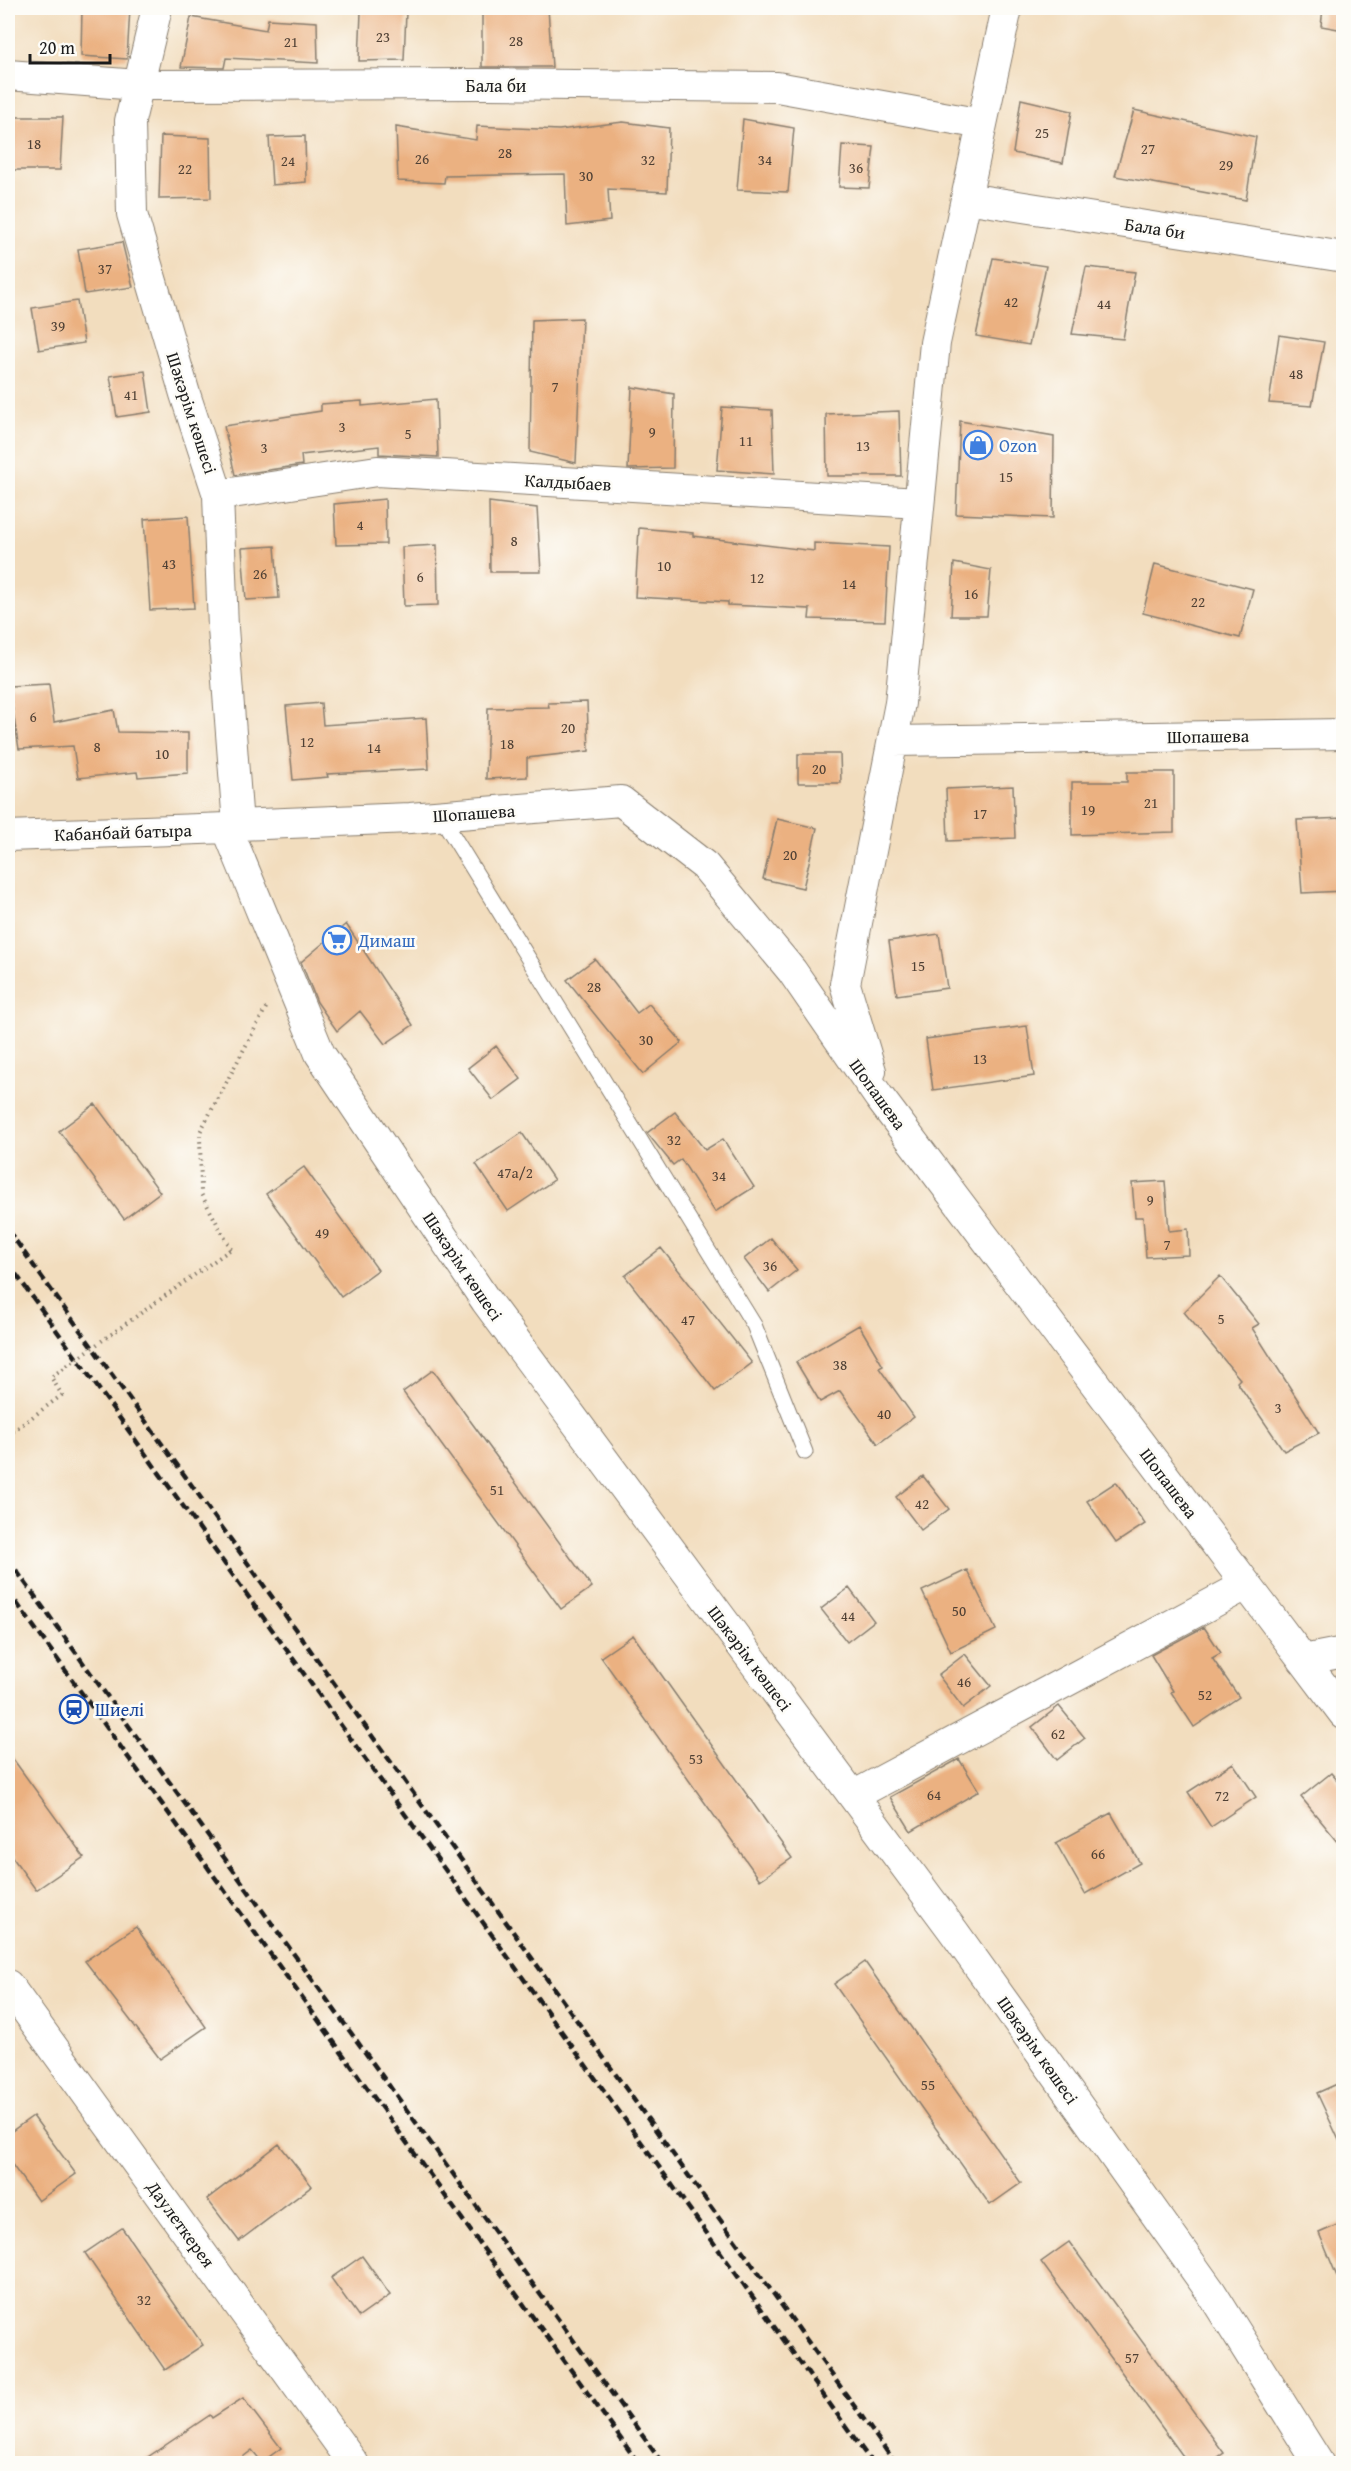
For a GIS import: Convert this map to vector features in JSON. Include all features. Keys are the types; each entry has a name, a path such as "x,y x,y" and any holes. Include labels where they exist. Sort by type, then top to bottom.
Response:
{"street":[{"name":"Шәкәрім көшесі","path":"157,8 130,121 132,214 185,394 218,495 233,826 286,971 320,1054 486,1301 961,1941 1211,2292 1319,2463"},
{"path":"879,1097 845,984 900,703 935,343 1007,8"},
{"name":"Бала би","path":"8,75 138,86 488,84 777,87 982,124"},
{"name":"Бала би","path":"966,198 1344,257"},
{"name":"Калдыбаев","path":"218,495 377,471 920,503"},
{"name":"Шопашева","path":"893,741 1344,734"},
{"name":"Шопашева","path":"233,826 440,815 621,801 705,866 792,971 879,1097 1344,1714"},
{"name":"Кабанбай батыра","path":"8,836 233,826"},
{"path":"853,1796 1246,1585"},
{"path":"1303,1660 1344,1652"},
{"name":"Даулеткерея","path":"8,1985 354,2463"}],"lane":[{"path":"440,815 754,1325 805,1452"}],"path":[{"path":"8,1435 62,1395 51,1377 231,1250 201,1194 200,1132 286,971"}],"building":[{"path":"82,8 130,8 127,59 81,56"},
{"path":"548,8 552,67 482,67 482,11"},
{"path":"1323,8 1344,8 1344,30 1321,26"},
{"path":"361,12 406,12 404,60 359,61"},
{"path":"191,17 266,30 268,19 317,22 318,63 226,58 224,68 181,67"},
{"path":"1021,99 1072,111 1063,163 1013,153"},
{"path":"1134,110 1256,137 1246,200 1115,176"},
{"path":"8,117 63,117 60,170 8,170"},
{"path":"743,119 794,128 788,192 737,190"},
{"path":"623,122 669,128 667,192 608,189 610,221 567,226 565,174 445,176 444,183 398,181 396,127 476,140 477,126 559,130"},
{"path":"161,136 210,138 211,198 159,199"},
{"path":"305,136 306,182 272,185 269,137"},
{"path":"842,145 874,147 869,188 839,187"},
{"path":"122,242 133,287 85,294 78,249"},
{"path":"993,258 1046,266 1029,345 976,336"},
{"path":"1086,267 1135,272 1123,339 1072,334"},
{"path":"77,301 84,343 39,350 32,308"},
{"path":"582,318 576,463 530,452 532,320"},
{"path":"1279,335 1324,342 1312,406 1269,403"},
{"path":"145,371 151,412 117,417 110,376"},
{"path":"632,387 674,394 673,468 628,469"},
{"path":"436,399 438,457 379,454 379,446 301,455 302,465 235,475 224,426 321,411 321,404 362,401 362,406"},
{"path":"722,407 772,410 774,474 717,470"},
{"path":"899,411 901,476 827,476 826,414"},
{"path":"960,421 1054,437 1053,518 956,514"},
{"path":"385,499 386,544 336,545 334,504"},
{"path":"489,502 537,508 541,572 490,572"},
{"path":"188,516 194,608 150,610 144,519"},
{"path":"639,528 693,533 693,536 814,551 814,543 889,547 885,621 809,619 810,609 635,597"},
{"path":"437,545 438,605 404,606 402,547"},
{"path":"275,546 279,598 246,600 242,548"},
{"path":"954,563 991,570 987,616 951,616"},
{"path":"1155,564 1253,589 1240,638 1143,613"},
{"path":"49,684 54,722 114,710 118,732 188,733 188,773 138,777 137,772 78,778 73,746 19,749 9,686"},
{"path":"587,702 589,751 527,758 527,777 486,779 488,708 549,707 548,703"},
{"path":"321,703 323,725 426,718 429,769 327,774 328,777 293,780 286,706"},
{"path":"798,754 840,754 841,783 798,783"},
{"path":"1127,772 1174,772 1174,832 1072,835 1072,782 1127,782"},
{"path":"1013,786 1015,838 948,841 946,789"},
{"path":"1344,818 1344,891 1302,893 1297,820"},
{"path":"777,819 817,828 803,888 763,879"},
{"path":"346,924 413,1025 385,1044 360,1011 337,1031 317,1002 301,962"},
{"path":"939,934 947,988 897,995 889,941"},
{"path":"595,959 637,1013 649,1004 682,1042 643,1074 567,980"},
{"path":"1027,1026 1034,1076 933,1090 926,1039"},
{"path":"496,1046 521,1079 493,1100 468,1068"},
{"path":"95,1104 160,1192 124,1219 59,1131"},
{"path":"675,1112 705,1150 723,1139 754,1187 715,1212 681,1159 673,1165 647,1133"},
{"path":"522,1133 554,1180 508,1211 476,1164"},
{"path":"304,1167 378,1270 341,1297 266,1194"},
{"path":"1165,1181 1169,1231 1188,1229 1189,1255 1146,1257 1143,1217 1135,1217 1132,1183"},
{"path":"771,1238 797,1270 769,1292 744,1259"},
{"path":"661,1248 752,1363 715,1391 625,1276"},
{"path":"1220,1276 1259,1324 1252,1328 1319,1433 1284,1451 1237,1382 1240,1379 1184,1312"},
{"path":"859,1325 883,1366 879,1368 914,1417 878,1444 840,1391 820,1402 796,1362"},
{"path":"433,1370 592,1587 561,1609 403,1392"},
{"path":"923,1476 949,1509 921,1530 896,1497"},
{"path":"1116,1482 1145,1524 1116,1543 1087,1501"},
{"path":"967,1570 996,1630 951,1652 922,1591"},
{"path":"849,1588 874,1621 847,1642 821,1609"},
{"path":"1204,1627 1221,1653 1212,1658 1239,1697 1194,1727 1171,1692 1173,1691 1151,1655"},
{"path":"633,1635 792,1858 760,1880 601,1657"},
{"path":"965,1654 991,1686 963,1708 938,1675"},
{"path":"1059,1706 1085,1738 1057,1760 1032,1727"},
{"path":"8,1752 84,1857 36,1890 8,1851"},
{"path":"959,1759 979,1791 911,1831 890,1797"},
{"path":"1233,1763 1256,1797 1211,1827 1188,1792"},
{"path":"1331,1773 1344,1788 1344,1849 1301,1797"},
{"path":"1111,1813 1140,1863 1085,1894 1056,1843"},
{"path":"136,1927 206,2027 160,2059 85,1961"},
{"path":"865,1962 1021,2183 990,2205 834,1984"},
{"path":"1344,2081 1344,2151 1317,2093"},
{"path":"33,2116 76,2174 38,2201 8,2159 8,2134"},
{"path":"279,2144 312,2186 239,2241 207,2199"},
{"path":"1344,2222 1344,2291 1343,2291 1319,2233"},
{"path":"122,2228 203,2345 165,2370 85,2253"},
{"path":"1069,2242 1224,2453 1209,2463 1188,2463 1041,2262"},
{"path":"362,2256 390,2295 359,2317 331,2278"},
{"path":"243,2398 281,2448 262,2462 252,2450 235,2463 139,2463 210,2415 212,2418"}],"railway":[{"path":"8,1230 896,2464"},
{"path":"8,1263 873,2464"},
{"path":"8,1559 663,2464"},
{"path":"8,1591 639,2464"}],"place":[{"name":"Ozon","path":"978,445"},
{"name":"Димаш","path":"337,940"},
{"name":"Шиелі","path":"74,1709"}]}
